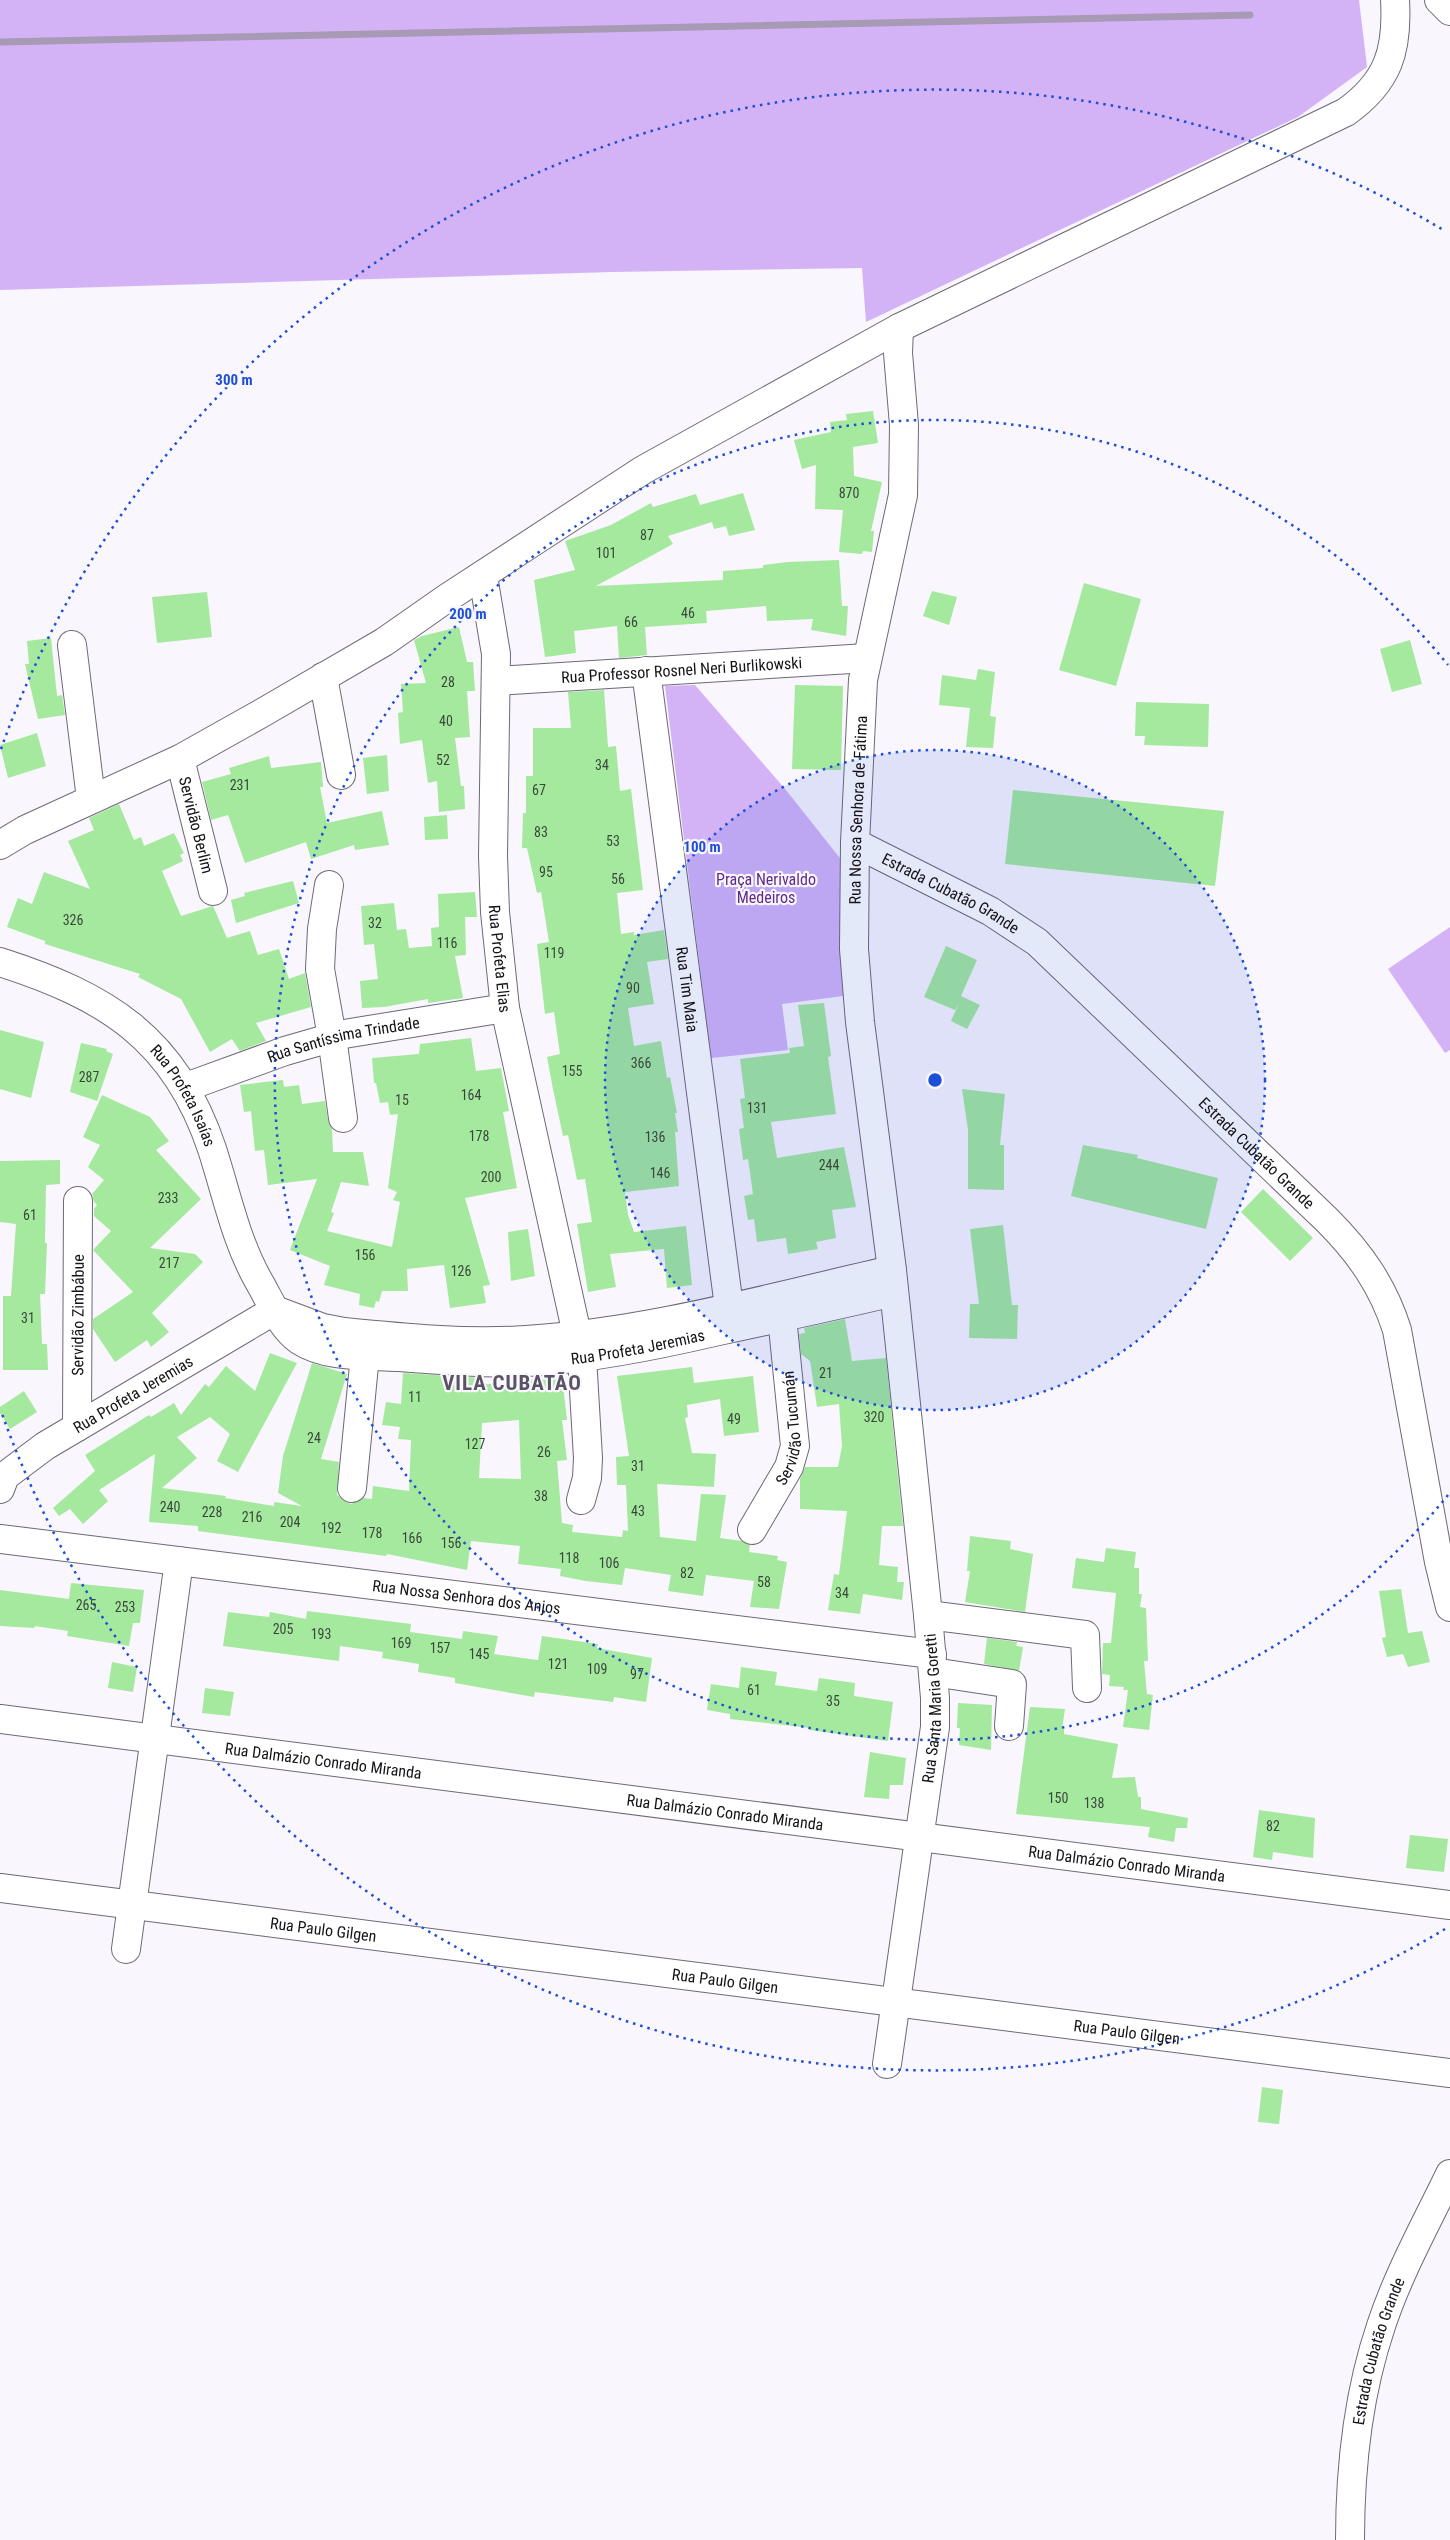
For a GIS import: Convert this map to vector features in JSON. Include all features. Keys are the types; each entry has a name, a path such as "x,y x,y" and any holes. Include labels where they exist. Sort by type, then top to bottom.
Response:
{"street":[{"path":"0,845 25,830 180,759 384,642 446,598 483,576 643,470 899,328 1346,112 1366,98 1381,79 1392,52 1396,19 1394,0"},
{"path":"1439,0 1450,12"},
{"name":"Rua Nossa Senhora de Fátima","path":"893,1281 856,979 854,921 855,842 861,703 867,658 903,495 904,425 900,381 899,328"},
{"name":"Rua Profeta Elias","path":"483,576 496,654 493,856 495,912 505,1008 580,1346 588,1458 587,1478 582,1500"},
{"path":"72,645 91,799"},
{"name":"Rua Professor Rosnel Neri Burlikowski","path":"496,681 867,658"},
{"name":"Rua Tim Maia","path":"646,671 729,1307"},
{"path":"323,677 341,775"},
{"name":"Servidão Berlim","path":"180,759 213,891"},
{"name":"Estrada Cubatão Grande","path":"855,842 990,911 1037,942 1327,1220 1348,1241 1367,1265 1389,1307 1397,1330 1439,1562 1450,1608"},
{"path":"329,885 322,929 320,969 343,1118"},
{"name":"Rua Profeta Isaías","path":"0,962 78,992 128,1022 169,1062 186,1087 212,1148 246,1256 275,1310"},
{"name":"Rua Santíssima Trindade","path":"186,1087 285,1051 332,1037 505,1008"},
{"name":"Servidão Zimbábue","path":"76,1427 78,1201"},
{"name":"Rua Profeta Jeremias","path":"275,1310 299,1340 319,1348 365,1355 506,1362 580,1346 655,1322 729,1307 893,1281"},
{"name":"Rua Profeta Jeremias","path":"275,1310 323,1328 373,1335 479,1341 526,1340 580,1346 672,1342 782,1317 893,1281"},
{"name":"Rua Santa Maria Goretti","path":"887,2064 935,1727 928,1615 893,1281"},
{"name":"Rua Profeta Jeremias","path":"0,1489 5,1476 46,1446 275,1310"},
{"name":"Servidão Tucumán","path":"752,1530 789,1467 796,1446 782,1317"},
{"path":"352,1488 365,1355"},
{"name":"Rua Nossa Senhora dos Anjos","path":"0,1539 179,1561 932,1663 1012,1684 1009,1726"},
{"path":"126,1949 179,1561"},
{"path":"928,1615 1085,1635 1087,1688"},
{"name":"Rua Dalmázio Conrado Miranda","path":"0,1719 1450,1905"},
{"name":"Rua Paulo Gilgen","path":"0,1888 1450,2073"},
{"name":"Estrada Cubatão Grande","path":"1350,2540 1350,2507 1360,2415 1378,2335 1397,2286 1450,2174"}],"green space":[{"path":"0,0 1359,0 1367,67 1298,117 866,322 862,268 612,272 0,290"},
{"name":"Praça Nerivaldo Medeiros","path":"695,685 786,790 843,862 843,996 782,1004 788,1050 711,1058 665,686"},
{"path":"1450,927 1450,1050 1445,1053 1388,969"}],"building":[{"path":"873,411 878,443 853,447 854,476 882,482 871,531 874,531 872,552 863,551 862,554 839,552 843,510 815,509 816,465 802,469 794,440 831,432 830,422 847,420 846,414"},
{"path":"743,493 755,530 729,536 726,526 714,529 712,522 668,536 673,544 596,586 723,580 723,571 763,568 763,565 788,562 839,560 842,606 848,606 846,636 811,630 813,619 767,621 766,606 706,611 707,623 645,627 647,655 619,658 617,626 574,631 576,653 545,657 534,580 575,570 565,541 611,525 651,503 653,507 696,494 700,505"},
{"path":"1084,583 1141,599 1116,686 1059,670"},
{"path":"932,591 957,597 949,625 923,616"},
{"path":"207,592 212,637 157,643 152,597"},
{"path":"459,627 467,662 473,662 475,691 467,691 470,737 455,738 461,786 464,786 465,809 439,812 437,781 428,783 422,740 400,744 398,713 403,712 401,684 426,683 414,640 422,636"},
{"path":"51,638 57,696 62,695 65,715 38,719 25,664 29,664 27,641"},
{"path":"1410,640 1422,684 1392,692 1380,649"},
{"path":"978,669 995,672 990,716 996,717 993,748 966,747 970,708 939,705 942,675 976,680"},
{"path":"795,685 843,686 841,770 792,769"},
{"path":"604,690 608,747 616,746 620,791 631,789 643,890 617,893 621,934 634,932 634,935 664,930 668,959 647,962 654,1004 628,1008 634,1046 661,1041 667,1078 670,1077 677,1113 675,1113 678,1132 675,1132 679,1186 625,1192 628,1215 634,1232 686,1226 692,1285 667,1288 664,1249 610,1254 616,1287 588,1292 577,1224 592,1222 585,1179 577,1180 568,1135 563,1136 547,1057 560,1054 554,1012 545,1014 537,944 549,942 541,892 537,893 527,848 522,848 523,813 526,813 526,776 533,776 533,728 571,728 568,692"},
{"path":"1136,702 1209,704 1208,747 1144,745 1145,736 1135,736"},
{"path":"37,733 46,766 8,778 0,745"},
{"path":"387,755 389,791 367,794 363,758"},
{"path":"269,756 271,768 321,762 323,787 320,787 327,823 382,811 389,845 355,850 354,845 311,859 306,842 245,863 228,815 211,820 202,782 231,774 229,768"},
{"path":"1013,790 1224,811 1215,886 1005,864"},
{"path":"119,804 134,840 141,837 144,846 174,833 184,853 180,855 183,861 162,871 181,916 213,906 227,938 250,931 258,955 279,949 289,979 305,973 311,1007 256,1023 266,1041 240,1051 232,1039 210,1052 181,999 138,977 140,974 45,944 45,941 7,927 18,898 32,904 44,872 90,889 68,841 94,830 89,818"},
{"path":"447,815 448,839 425,840 424,817"},
{"path":"293,881 299,903 236,923 231,900 245,896 244,893"},
{"path":"475,892 477,917 465,917 466,955 455,956 463,998 428,1003 428,999 384,1007 362,1008 360,981 378,979 374,944 364,945 361,906 394,903 397,930 406,929 409,948 432,946 431,928 439,927 438,894"},
{"path":"946,946 977,960 961,996 980,1005 967,1029 951,1021 959,1003 955,1010 924,997"},
{"path":"824,1003 831,1056 828,1057 836,1114 771,1122 777,1158 844,1147 856,1207 832,1210 836,1238 816,1242 818,1249 788,1254 786,1238 757,1242 754,1219 748,1220 744,1196 753,1194 748,1159 743,1160 739,1129 744,1128 740,1099 745,1098 740,1059 790,1053 789,1048 804,1046 798,1005"},
{"path":"0,1030 44,1042 31,1098 0,1089"},
{"path":"471,1038 476,1071 501,1068 509,1111 503,1112 517,1188 465,1198 490,1285 483,1286 486,1303 450,1308 444,1265 407,1269 408,1291 382,1291 379,1302 376,1301 374,1308 359,1305 360,1294 324,1285 330,1266 290,1250 317,1179 268,1185 264,1150 255,1151 251,1111 244,1112 240,1085 283,1080 284,1087 299,1085 302,1104 325,1101 328,1120 332,1129 333,1152 363,1152 369,1186 341,1182 331,1212 334,1213 327,1231 392,1247 400,1202 393,1200 397,1192 388,1188 398,1114 390,1115 388,1102 380,1103 376,1083 374,1083 372,1058 419,1054 420,1044"},
{"path":"81,1043 107,1049 106,1051 113,1054 97,1101 70,1092"},
{"path":"962,1089 1005,1094 1000,1145 1004,1145 1004,1190 968,1189 968,1130"},
{"path":"102,1095 150,1117 169,1141 156,1150 201,1199 150,1248 195,1254 203,1262 152,1313 169,1332 151,1347 147,1340 115,1362 93,1329 93,1319 133,1292 93,1250 111,1231 94,1216 94,1209 97,1205 92,1194 104,1180 88,1167 100,1145 83,1137"},
{"path":"1083,1145 1138,1155 1137,1158 1218,1178 1206,1229 1071,1196"},
{"path":"60,1160 60,1184 46,1185 45,1243 47,1243 45,1294 40,1294 42,1344 47,1344 48,1370 3,1370 3,1296 11,1296 16,1224 0,1222 0,1161"},
{"path":"1263,1189 1313,1238 1290,1261 1241,1212"},
{"path":"1003,1225 1012,1305 1018,1305 1017,1339 969,1338 970,1304 979,1304 970,1229"},
{"path":"528,1229 535,1276 511,1281 508,1232"},
{"path":"845,1319 852,1361 886,1358 903,1526 882,1526 879,1565 898,1567 897,1582 904,1582 902,1600 863,1594 860,1614 828,1610 834,1574 839,1575 847,1511 800,1509 800,1479 805,1467 838,1467 842,1446 839,1404 817,1407 810,1361 801,1354 799,1334 805,1333 804,1328"},
{"path":"270,1353 297,1363 238,1472 217,1461 230,1434 210,1417 177,1437 197,1458 162,1488 226,1496 225,1498 274,1506 274,1502 302,1506 278,1493 283,1456 312,1363 347,1374 321,1459 339,1462 337,1495 351,1504 363,1498 372,1499 373,1486 409,1491 411,1440 398,1439 400,1427 382,1425 386,1402 401,1404 403,1373 483,1378 483,1384 530,1384 530,1380 562,1377 567,1420 562,1420 567,1460 557,1461 562,1523 573,1525 572,1532 622,1537 623,1530 628,1531 626,1485 617,1485 616,1457 629,1456 617,1376 692,1367 694,1383 753,1376 759,1432 724,1436 720,1399 687,1405 688,1417 685,1418 692,1453 716,1454 714,1487 657,1484 660,1537 696,1541 701,1494 726,1495 720,1538 742,1541 750,1545 749,1552 778,1556 777,1560 787,1562 779,1609 750,1607 754,1581 706,1575 703,1596 668,1591 671,1575 625,1568 622,1585 586,1581 560,1576 561,1569 518,1564 520,1546 471,1541 467,1570 387,1554 386,1556 198,1531 198,1526 149,1522 155,1454 99,1490 108,1501 83,1524 70,1509 59,1516 53,1508 95,1471 85,1455 149,1415 151,1417 174,1403 181,1415 205,1384 209,1387 226,1366 255,1391","holes":["519,1420 521,1479 479,1478 482,1423"]},
{"path":"24,1391 37,1412 10,1429 0,1413 0,1407"},
{"path":"970,1536 1011,1541 1010,1549 1033,1554 1025,1612 965,1602 970,1571 967,1571"},
{"path":"1106,1548 1136,1552 1134,1568 1139,1568 1139,1594 1142,1594 1140,1607 1146,1608 1148,1661 1144,1661 1147,1694 1153,1695 1149,1730 1123,1727 1128,1690 1123,1690 1124,1687 1109,1686 1110,1675 1102,1674 1103,1643 1111,1643 1116,1593 1072,1588 1076,1558 1104,1562"},
{"path":"71,1583 144,1590 140,1623 133,1623 129,1646 67,1636 68,1631 35,1626 34,1628 0,1626 0,1590 69,1599"},
{"path":"1401,1589 1408,1633 1422,1631 1430,1662 1408,1667 1403,1654 1387,1657 1382,1638 1386,1637 1379,1591"},
{"path":"307,1611 411,1624 410,1632 462,1639 463,1631 498,1636 494,1654 538,1660 542,1636 598,1644 597,1648 652,1658 646,1702 614,1697 613,1702 535,1692 534,1697 455,1683 455,1678 418,1672 419,1664 382,1658 383,1652 340,1646 339,1661 223,1646 228,1612 269,1617 270,1612 306,1619"},
{"path":"987,1638 1017,1642 1016,1646 1023,1647 1019,1671 984,1664"},
{"path":"112,1662 137,1667 133,1692 108,1688"},
{"path":"741,1667 777,1672 775,1685 817,1691 819,1678 855,1683 854,1696 893,1702 888,1741 810,1730 810,1728 730,1719 730,1714 707,1710 711,1684 739,1688"},
{"path":"205,1688 234,1692 230,1716 202,1713"},
{"path":"958,1703 992,1705 991,1750 959,1745 960,1728 957,1728"},
{"path":"1030,1707 1065,1709 1062,1729 1064,1729 1064,1734 1118,1744 1112,1778 1135,1777 1138,1797 1141,1797 1141,1809 1188,1818 1187,1828 1176,1828 1174,1842 1148,1837 1150,1827 1016,1814"},
{"path":"870,1752 906,1758 903,1785 890,1785 889,1799 864,1797"},
{"path":"1259,1810 1315,1818 1313,1858 1273,1852 1272,1860 1253,1857"},
{"path":"1410,1835 1448,1839 1444,1872 1406,1868"},
{"path":"1262,2087 1283,2090 1279,2124 1258,2122"}],"waterway":[{"path":"0,42 1250,15"}],"district":[{"name":"VILA CUBATÃO","path":"512,1383"}]}
